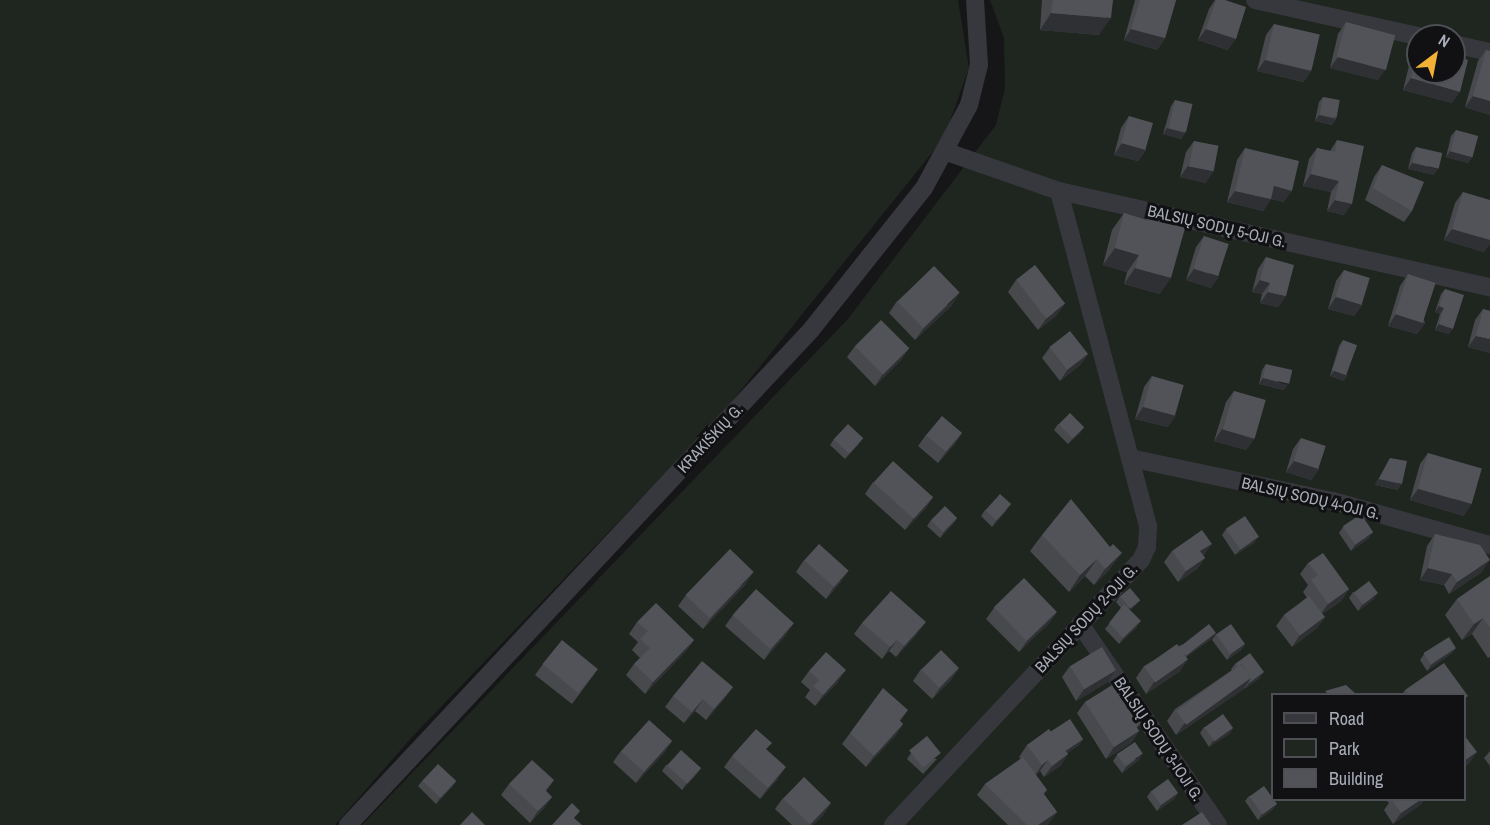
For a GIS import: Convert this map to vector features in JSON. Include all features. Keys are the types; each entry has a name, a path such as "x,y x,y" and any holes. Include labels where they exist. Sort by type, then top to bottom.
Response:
{"street":[{"name":"KRAKIŠKIŲ G.","path":"348,825 811,330 947,152 979,65 975,0"},
{"path":"1256,0 1406,33"},
{"path":"1466,47 1490,52"},
{"name":"BALSIŲ SODŲ 5-OJI G.","path":"947,152 1059,191 1490,287"},
{"name":"BALSIŲ SODŲ 2-OJI G.","path":"893,825 1080,624 1147,547 1148,526 1059,191"},
{"name":"BALSIŲ SODŲ 4-OJI G.","path":"1130,458 1333,501 1490,545"},
{"name":"BALSIŲ SODŲ 3-IOJI G.","path":"1080,624 1218,825"}],"green space":[{"path":"0,0 958,0 969,68 944,138 721,415 412,737 335,825 0,825"},
{"path":"990,0 1490,0 1490,825 362,825 847,320 996,125 1005,88 1004,38"}],"building":[{"path":"1053,0 1113,0 1111,18 1051,13"},
{"path":"1140,0 1176,0 1165,38 1131,29"},
{"path":"1216,0 1225,0 1246,7 1236,39 1206,29"},
{"path":"1346,22 1395,35 1386,70 1337,57"},
{"path":"1274,24 1320,35 1311,71 1266,60"},
{"path":"1486,50 1490,51 1490,101 1473,96"},
{"path":"1432,84 1462,84 1460,92"},
{"path":"1323,97 1340,100 1337,118 1320,115"},
{"path":"1175,100 1193,104 1186,132 1168,128"},
{"path":"1129,116 1153,123 1145,150 1121,143"},
{"path":"1456,130 1478,136 1473,157 1450,151"},
{"path":"1337,140 1364,146 1352,204 1335,200 1339,181 1311,174 1317,148 1335,152"},
{"path":"1194,141 1219,146 1214,171 1189,167"},
{"path":"1416,147 1442,153 1439,169 1412,163"},
{"path":"1245,148 1299,161 1292,191 1274,186 1271,199 1235,191"},
{"path":"1382,165 1424,182 1412,211 1373,188"},
{"path":"1463,192 1490,200 1490,240 1452,229"},
{"path":"1152,211 1187,221 1171,278 1135,268 1139,255 1115,248 1124,213 1150,221"},
{"path":"1204,236 1229,244 1218,276 1193,268"},
{"path":"1266,257 1294,265 1286,296 1268,292 1270,283 1260,280"},
{"path":"1035,265 1065,304 1046,318 1016,280"},
{"path":"934,266 960,293 923,328 897,301"},
{"path":"1344,270 1370,278 1362,305 1336,297"},
{"path":"1408,274 1436,283 1423,323 1395,314"},
{"path":"1445,289 1464,295 1453,329 1439,324 1444,308 1439,306"},
{"path":"1483,309 1490,311 1490,339 1476,336"},
{"path":"881,320 909,348 883,374 855,346"},
{"path":"1070,331 1088,354 1067,370 1050,347"},
{"path":"1343,340 1357,345 1346,375 1332,370"},
{"path":"1266,364 1292,370 1289,384 1263,378"},
{"path":"1152,376 1184,385 1175,416 1143,407"},
{"path":"1234,391 1266,400 1255,439 1223,429"},
{"path":"1070,413 1084,427 1073,438 1059,424"},
{"path":"942,416 962,433 946,452 926,435"},
{"path":"848,424 863,438 849,454 834,439"},
{"path":"1301,438 1326,446 1318,469 1294,461"},
{"path":"1428,453 1482,468 1472,504 1418,489"},
{"path":"1390,458 1407,461 1402,484 1379,479"},
{"path":"893,461 933,497 914,519 874,483"},
{"path":"1000,494 1011,504 996,520 985,510"},
{"path":"1071,499 1110,547 1113,544 1122,553 1105,569 1097,559 1080,575 1042,535"},
{"path":"945,506 957,518 943,532 931,520"},
{"path":"1361,514 1373,532 1355,545 1343,526"},
{"path":"1245,516 1259,537 1240,550 1226,529"},
{"path":"1202,530 1212,544 1200,551 1205,558 1186,571 1172,551"},
{"path":"1435,534 1480,545 1490,560 1457,582 1452,574 1428,568"},
{"path":"819,544 849,571 834,587 804,560"},
{"path":"730,549 754,572 709,618 686,595"},
{"path":"1323,553 1349,589 1328,604 1311,580 1318,575 1308,563"},
{"path":"1490,576 1490,628 1483,618 1474,624 1457,599"},
{"path":"1024,578 1057,612 1026,641 994,607"},
{"path":"1369,581 1378,593 1363,604 1354,592"},
{"path":"1130,588 1140,600 1130,609 1120,596"},
{"path":"756,589 794,623 770,649 733,615"},
{"path":"891,591 926,622 904,646 897,640 890,647 862,623"},
{"path":"1309,596 1325,617 1300,635 1284,615"},
{"path":"656,603 694,640 653,682 634,664 650,648 640,639 648,631 637,622"},
{"path":"1124,604 1141,621 1123,638 1109,623"},
{"path":"1209,624 1216,633 1186,656 1179,647"},
{"path":"1231,624 1245,644 1230,654 1216,634"},
{"path":"1449,637 1456,648 1430,664 1424,653"},
{"path":"562,640 598,669 578,693 542,664"},
{"path":"1177,644 1188,660 1155,683 1144,667"},
{"path":"1102,647 1116,670 1084,689 1070,666"},
{"path":"941,650 959,668 939,687 921,670"},
{"path":"826,652 846,670 823,695 813,686 819,680 809,671"},
{"path":"1250,653 1264,672 1249,683 1251,678 1241,664 1238,667 1235,664"},
{"path":"702,661 733,687 714,709 703,699 692,712 673,696"},
{"path":"1444,663 1466,693 1408,693 1405,690"},
{"path":"1241,664 1251,678 1186,725 1176,711"},
{"path":"1120,680 1128,693 1124,696 1141,722 1136,726 1139,731 1114,747 1085,702"},
{"path":"1346,685 1355,693 1327,693 1325,691"},
{"path":"883,688 908,710 899,720 903,724 874,756 850,733"},
{"path":"1223,714 1233,728 1214,741 1204,728"},
{"path":"1070,719 1083,739 1064,752 1051,732"},
{"path":"649,720 672,741 644,772 621,751"},
{"path":"756,729 772,743 766,749 786,767 768,788 732,756"},
{"path":"1049,729 1068,754 1052,766 1048,760 1042,765 1027,745"},
{"path":"927,736 941,753 923,768 909,750"},
{"path":"1466,738 1477,752 1466,760"},
{"path":"1135,742 1143,754 1125,766 1117,754"},
{"path":"681,750 701,768 687,784 667,766"},
{"path":"1023,757 1047,790 1043,793 1057,812 1038,825 1027,825 985,784"},
{"path":"532,760 554,780 545,790 552,797 538,811 509,784"},
{"path":"438,764 456,781 441,798 422,781"},
{"path":"804,777 831,803 810,824 783,799"},
{"path":"1168,779 1178,793 1161,805 1151,791"},
{"path":"1264,786 1271,796 1271,801 1277,804 1262,814 1249,797"},
{"path":"1393,801 1419,801 1401,813"},
{"path":"572,803 580,811 574,818 582,825 552,825"},
{"path":"472,812 485,825 460,825"},
{"path":"1202,812 1211,825 1182,825"}]}
